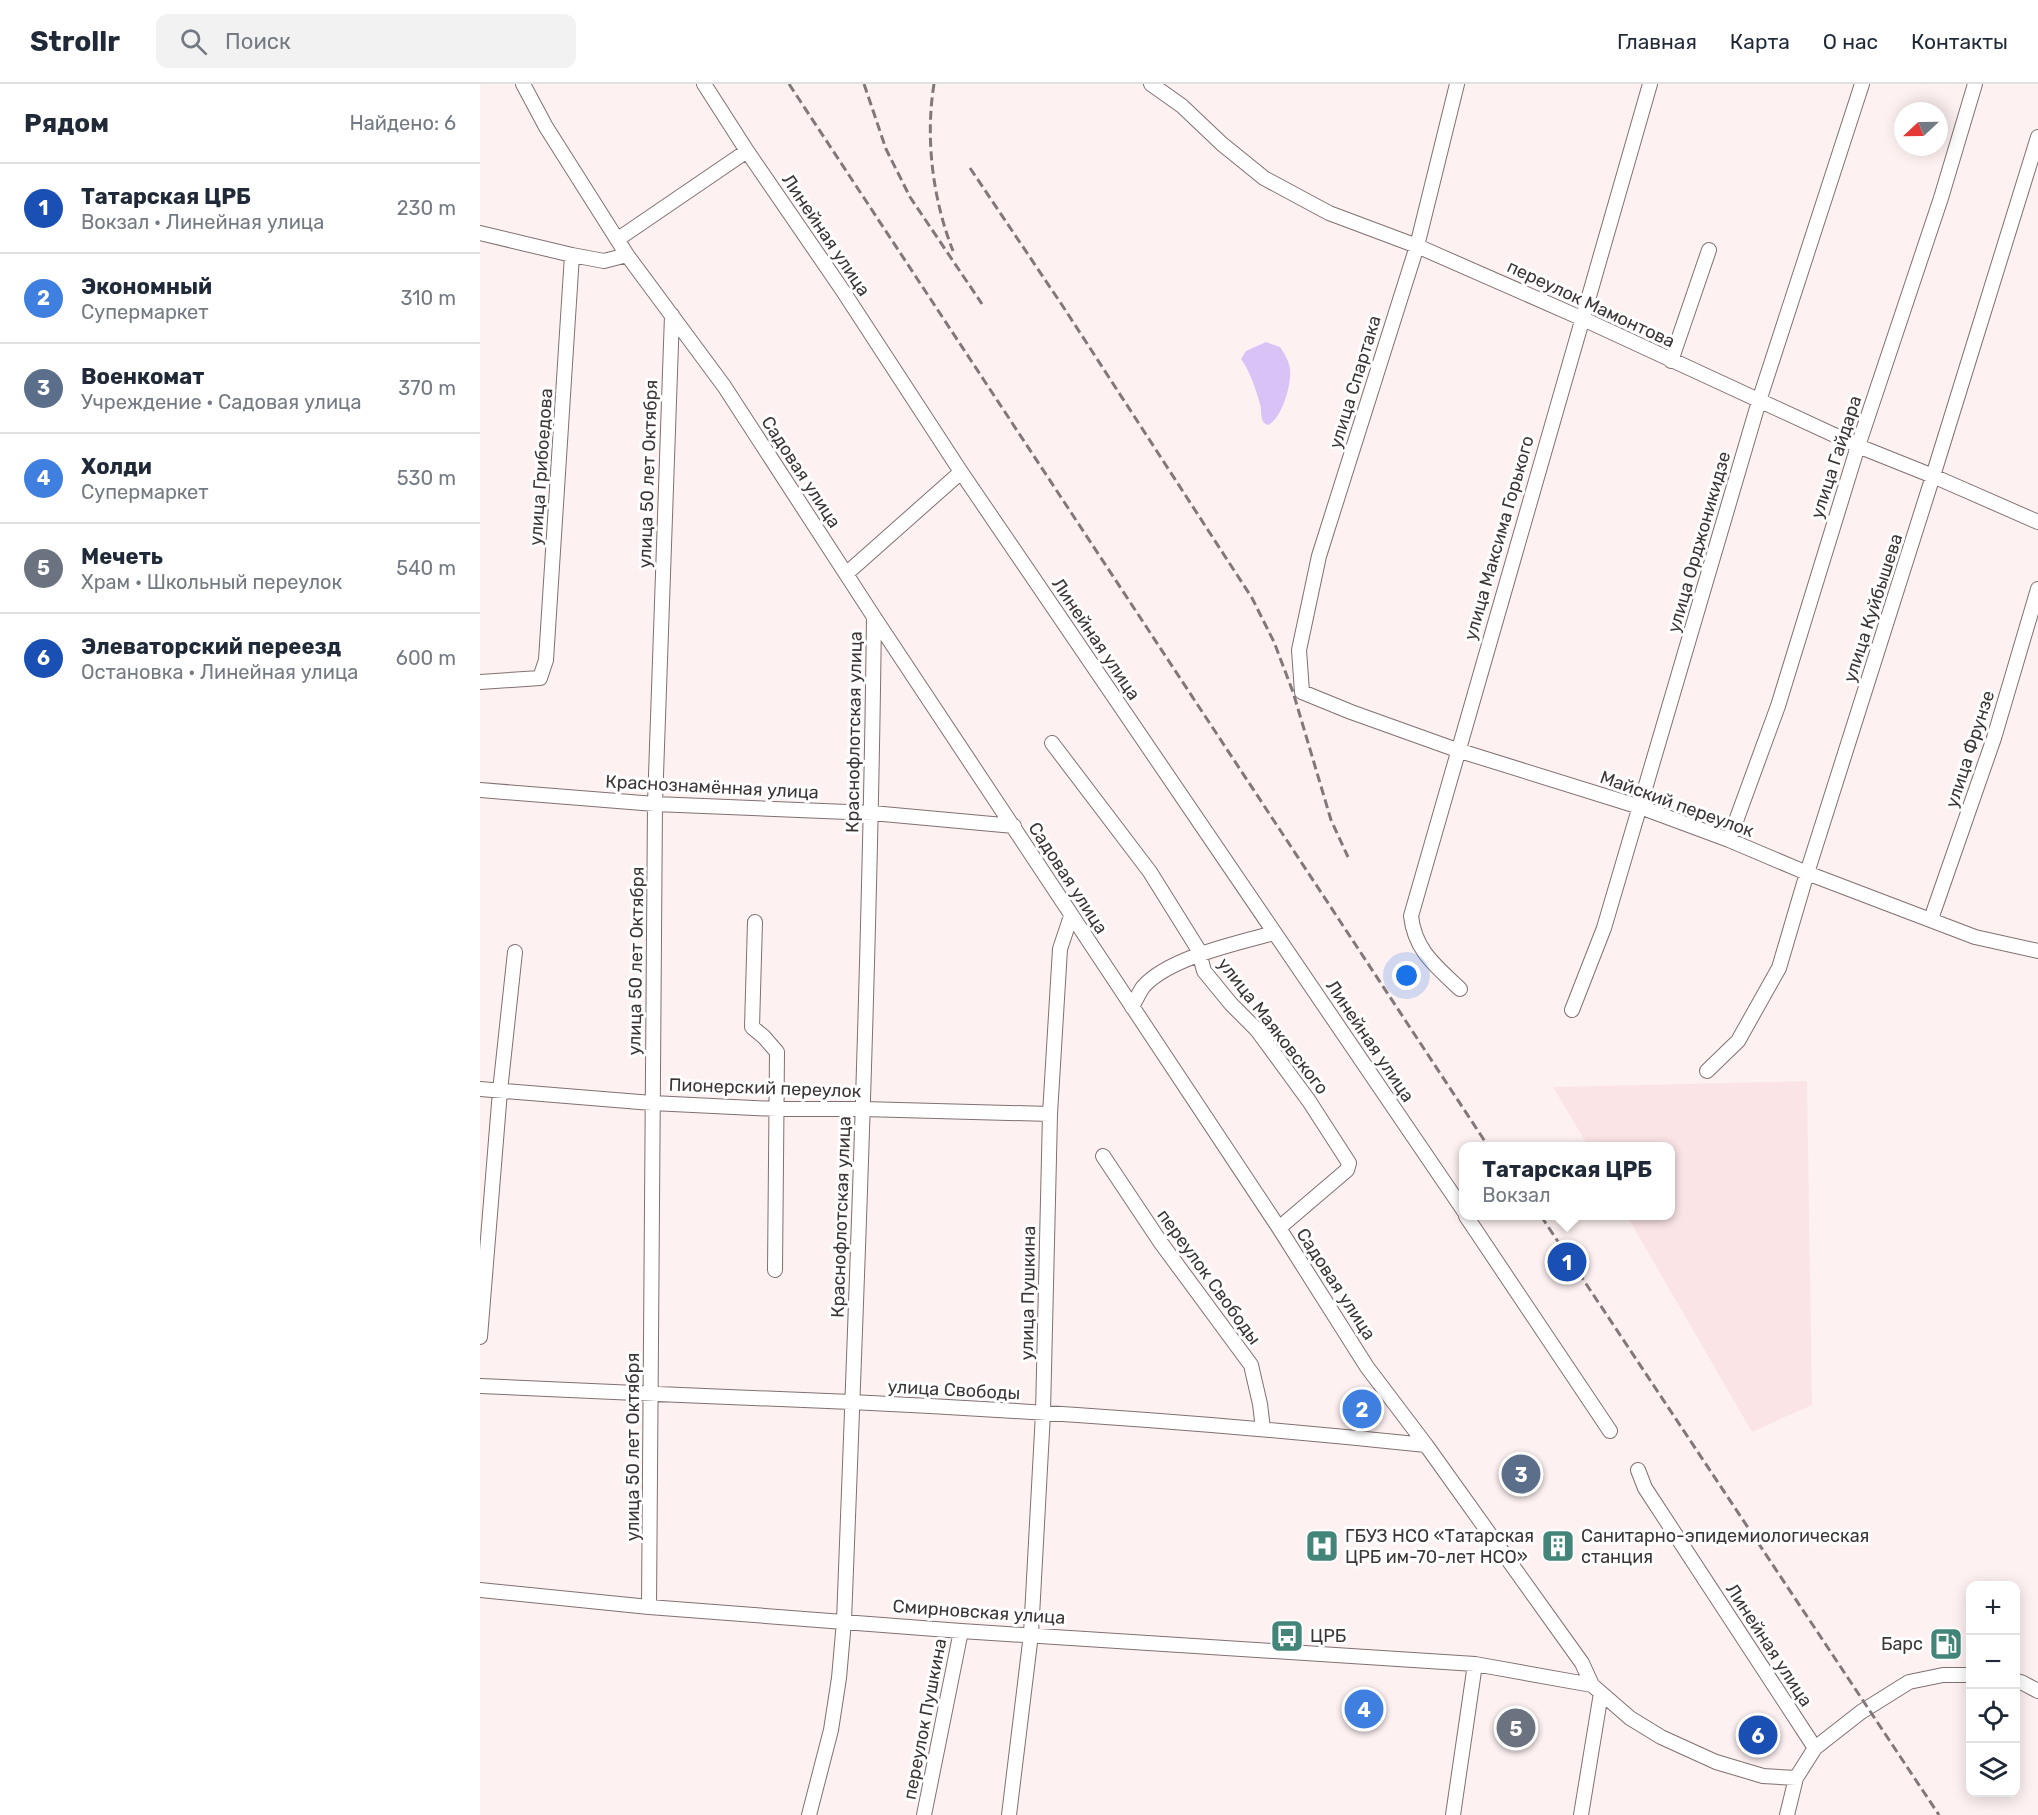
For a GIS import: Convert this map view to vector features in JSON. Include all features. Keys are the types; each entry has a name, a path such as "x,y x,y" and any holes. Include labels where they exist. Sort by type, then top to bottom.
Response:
{"street":[{"name":"Садовая улица","path":"522,84 546,127 627,255 724,386 1071,916 1279,1228 1367,1367 1426,1445 1582,1664 1596,1689"},
{"name":"Линейная улица","path":"704,84 961,472 1459,1204"},
{"name":"переулок Мамонтова","path":"1151,84 1182,106 1222,144 1264,178 1329,213 1417,246 1581,318 1858,446 1934,476 2038,522"},
{"name":"улица Спартака","path":"1302,692 1299,650 1319,556 1417,246 1457,84"},
{"name":"улица Максима Горького","path":"1460,989 1422,951 1413,932 1411,916 1650,84"},
{"name":"улица Орджоникидзе","path":"1572,1010 1604,928 1759,400 1862,84"},
{"name":"улица Гайдара","path":"1729,840 1778,706 1858,446 1941,198 1975,84"},
{"name":"улица Куйбышева","path":"1707,1071 1738,1041 1779,968 2038,137"},
{"path":"618,239 747,152"},
{"path":"480,233 604,261 627,255"},
{"path":"1671,361 1709,250"},
{"name":"улица Грибоедова","path":"480,682 540,678 546,660 572,255"},
{"name":"улица 50 лет Октября","path":"650,1607 655,804 672,315"},
{"path":"846,574 961,472"},
{"name":"улица Фрунзе","path":"1931,919 1994,738 2038,589"},
{"name":"Краснофлотская улица","path":"809,1815 831,1730 844,1621 864,1108 872,813 874,617"},
{"name":"Майский переулок","path":"1302,692 1457,750 1640,807 1975,937 2038,951"},
{"name":"улица Маяковского","path":"1052,743 1150,872 1198,949 1204,971 1231,1004 1257,1030 1310,1101 1349,1163 1347,1170 1279,1228"},
{"name":"Краснознамённая улица","path":"480,790 655,804 872,813 1014,826"},
{"name":"улица Пушкина","path":"1009,1815 1032,1634 1043,1413 1050,1114 1060,949 1071,916"},
{"path":"755,922 752,1027 777,1052 775,1270"},
{"path":"1132,1007 1143,988 1156,975 1176,964 1274,933"},
{"path":"480,1337 500,1091 515,952"},
{"name":"Пионерский переулок","path":"480,1089 776,1109 864,1108 1050,1114"},
{"name":"переулок Свободы","path":"1102,1156 1161,1244 1251,1365 1263,1429"},
{"path":"1469,1220 1610,1431"},
{"name":"улица Свободы","path":"480,1386 853,1402 1043,1413 1263,1429 1426,1445"},
{"name":"Линейная улица","path":"1638,1470 1645,1488 1815,1748"},
{"name":"Смирновская улица","path":"480,1590 650,1607 1475,1664 1596,1689"},
{"name":"переулок Пушкина","path":"924,1815 961,1630"},
{"path":"1453,1815 1475,1664"},
{"path":"1787,1815 1796,1778 1815,1748 1861,1712 1909,1682 1943,1675 1966,1676"},
{"path":"2020,1682 2038,1685"},
{"path":"2020,1683 2038,1691"},
{"path":"1596,1689 1630,1718 1661,1737 1716,1762 1763,1776 1796,1778"},
{"path":"1581,1815 1596,1689"}],"shaded area":[{"path":"1266,342 1280,347 1290,369 1288,391 1282,408 1278,416 1268,425 1263,421 1255,387 1241,359 1246,351"},
{"path":"1807,1081 1812,1405 1752,1432 1629,1220 1675,1220 1675,1142 1586,1142 1553,1087"}],"railway":[{"path":"789,84 1485,1142"},
{"path":"864,84 886,149 910,197 982,304"},
{"path":"934,84 930,126 933,169 940,211 953,251"},
{"path":"970,168 1064,308 1252,598 1274,642 1293,692 1331,820 1348,857"},
{"path":"1544,1220 1939,1815"}],"place":[{"name":"Татарская ЦРБ","path":"1567,1262"},
{"name":"Экономный","path":"1362,1409"},
{"name":"Военкомат","path":"1521,1474"},
{"name":"ГБУЗ НСО «Татарская ЦРБ им-70-лет НСО»","path":"1322,1546"},
{"name":"Санитарно-эпидемиологическая станция","path":"1558,1546"},
{"name":"ЦРБ","path":"1287,1636"},
{"name":"Барс","path":"1946,1644"},
{"name":"Холди","path":"1364,1709"},
{"name":"Мечеть","path":"1516,1728"},
{"name":"Элеваторский переезд","path":"1758,1735"}]}
